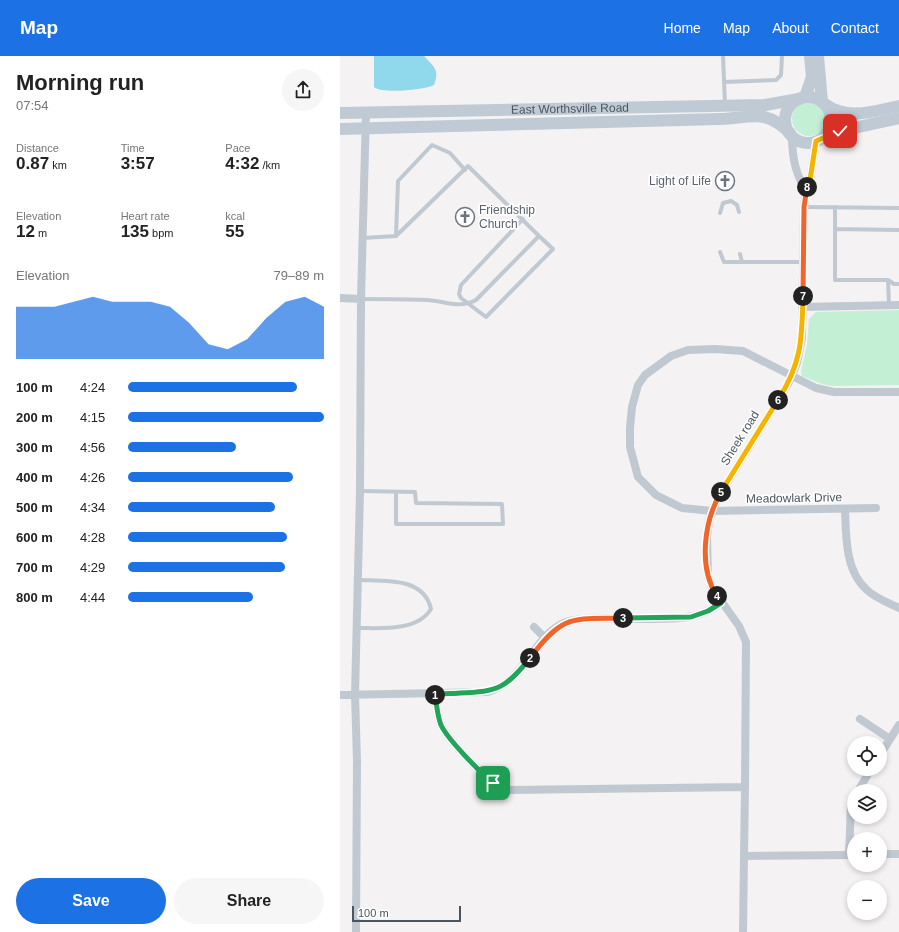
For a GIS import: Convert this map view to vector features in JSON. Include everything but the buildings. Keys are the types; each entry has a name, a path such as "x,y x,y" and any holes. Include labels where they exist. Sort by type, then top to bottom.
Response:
{"main road":[{"path":"810,56 812,77 802,98 789,108 786,114 787,127 791,134 801,141 807,142 818,140 840,131 899,118"},
{"path":"818,56 824,103 829,109 831,122 829,129 818,140"},
{"path":"802,98 812,97 837,112 853,114 899,106"},
{"name":"East Worthsville Road","path":"340,113 771,105 802,98"},
{"name":"East Worthsville Road","path":"340,129 720,119 757,116 769,117 791,134"}],"street":[{"path":"356,932 357,761 355,695 359,580 361,299 366,112"},
{"path":"791,134 793,154 799,180 806,189"},
{"name":"Sheek road","path":"743,932 746,642 739,626 721,603 712,588 706,562 707,537 712,511 723,488 791,376 797,363 802,338 804,207 806,189 810,180 818,140"},
{"path":"340,298 361,299"},
{"path":"802,307 899,305"},
{"name":"Meadowlark Drive","path":"876,508 712,511 682,508 656,496 638,477 630,447 632,406 638,385 645,375 662,361 688,350 715,349 742,351 816,388 834,392 899,392"},
{"path":"844,509 849,553 859,582 868,591 899,608"},
{"path":"340,695 488,692 498,689 515,677 545,638 556,628 574,620 691,617 708,611 721,603"},
{"path":"534,628 545,638"},
{"path":"435,694 438,715 442,726 449,736 486,778 509,790 745,787"},
{"path":"860,719 890,739"},
{"path":"887,744 899,725"},
{"path":"887,854 899,854"},
{"path":"744,856 847,855"}],"lane":[{"path":"723,56 725,106"},
{"path":"724,82 776,80 780,75 782,56"},
{"path":"396,236 398,181 432,145 450,153 465,170"},
{"path":"363,238 396,236 468,166 523,219 553,249 486,317 459,294 461,285 523,219"},
{"path":"720,213 723,203 731,201 737,205 739,212"},
{"path":"804,207 899,208"},
{"path":"835,207 835,280 888,280 894,284 899,284"},
{"path":"835,229 899,230"},
{"path":"361,299 430,300 450,305 469,304 476,300 539,236"},
{"path":"720,252 724,262 803,262"},
{"path":"740,254 742,262"},
{"path":"888,280 889,305"},
{"path":"360,491 415,492 416,502 502,504 503,524 396,524 396,492"},
{"path":"357,628 394,628 414,622 428,614 431,610 429,601 424,593 413,586 403,583 359,580"}],"green space":[{"path":"806,102 812,102 816,103 823,109 826,119 825,126 819,133 812,136 806,136 802,135 795,129 792,122 792,116 793,112 799,105"},
{"path":"899,310 899,385 832,386 822,384 802,376 801,372 807,344 809,319 816,312"}],"water":[{"path":"374,56 424,56 435,69 436,80 434,85 429,87 394,91 378,89 374,87"}],"place":[{"name":"Light of Life","path":"725,181"},
{"name":"Friendship Church","path":"465,217"}],"route":[{"path":"493,783 486,778 442,726 438,715 435,694 488,692 498,689 515,677 545,638 556,628 574,620 691,617 708,611 721,603 712,588 708,576 706,562 709,520 717,499 788,384 797,363 802,338 804,207 806,189 810,180 816,141 840,131"}]}
